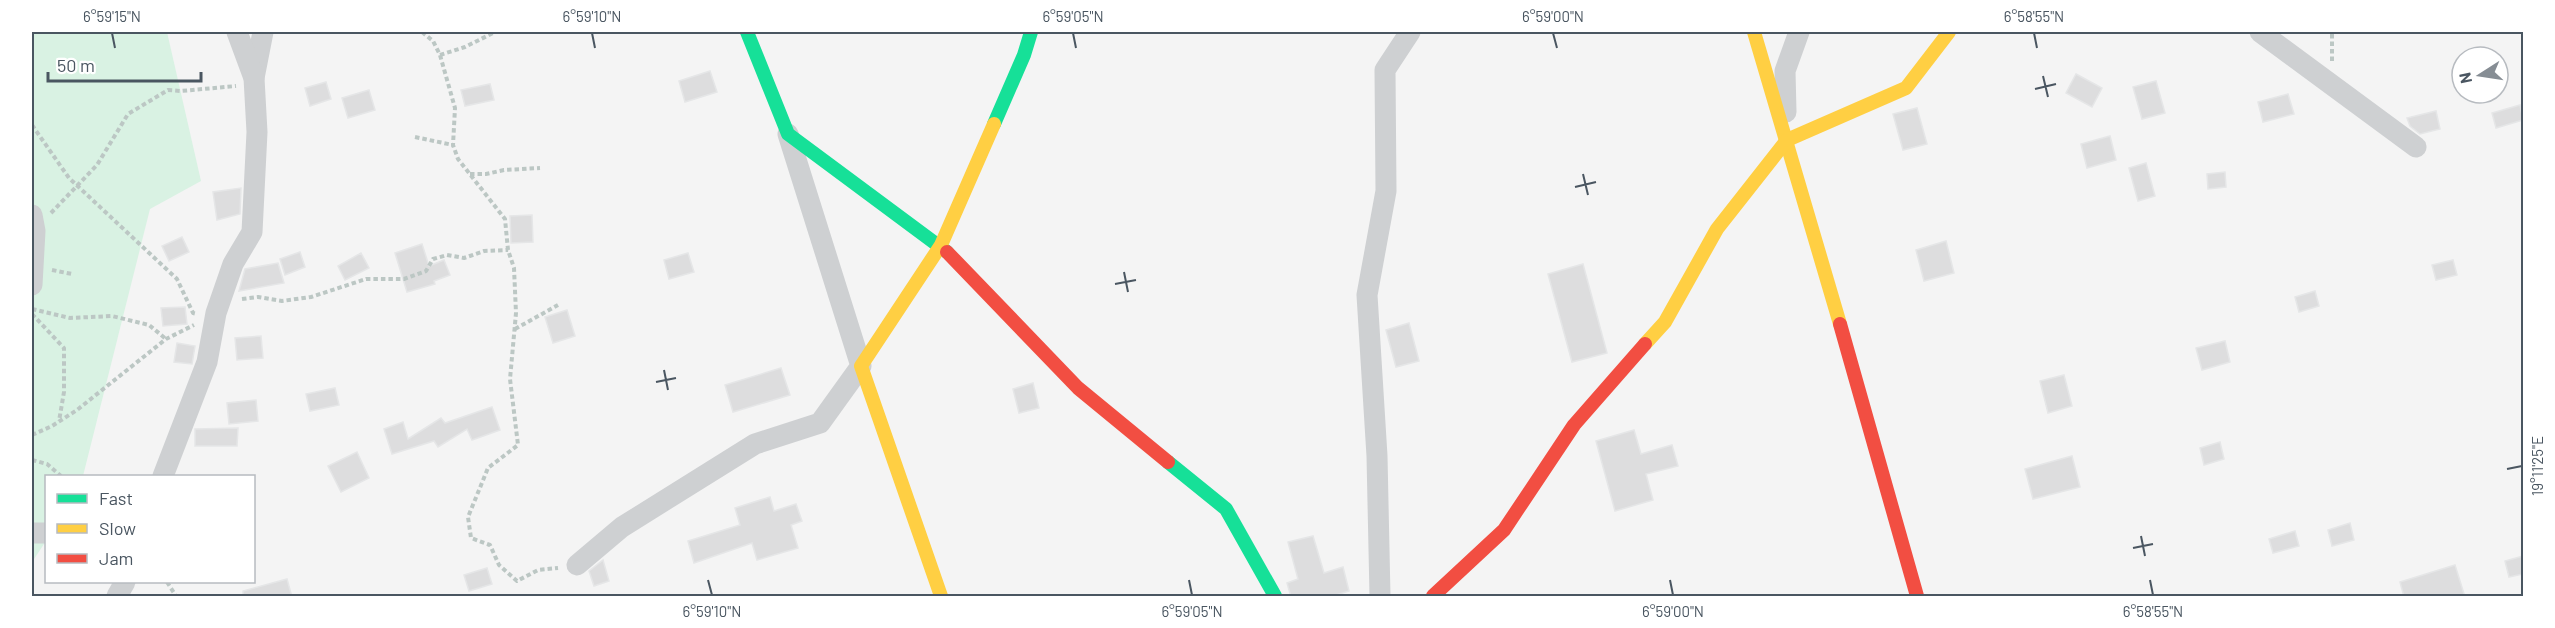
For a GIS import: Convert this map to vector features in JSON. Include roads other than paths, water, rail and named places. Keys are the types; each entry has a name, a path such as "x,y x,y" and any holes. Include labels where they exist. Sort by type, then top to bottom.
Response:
{"street":[{"path":"237,32 254,78"},
{"path":"164,475 207,362 212,315 233,264 252,232 257,132 254,78 263,32"},
{"path":"747,32 788,134 861,366 941,597"},
{"path":"577,565 621,527 755,444 820,423 941,246 1024,55 1031,32"},
{"path":"1380,597 1377,456 1367,295 1386,191 1385,70 1410,32"},
{"path":"1754,32 1917,597"},
{"path":"1787,140 1785,71 1799,32"},
{"path":"1433,597 1504,531 1574,425 1665,322 1717,229 1787,140 1906,88 1949,32"},
{"path":"2260,32 2416,147"},
{"path":"788,134 941,246 1078,388 1226,509 1275,597"},
{"path":"32,285 33,223"},
{"path":"117,597 124,583"}]}
